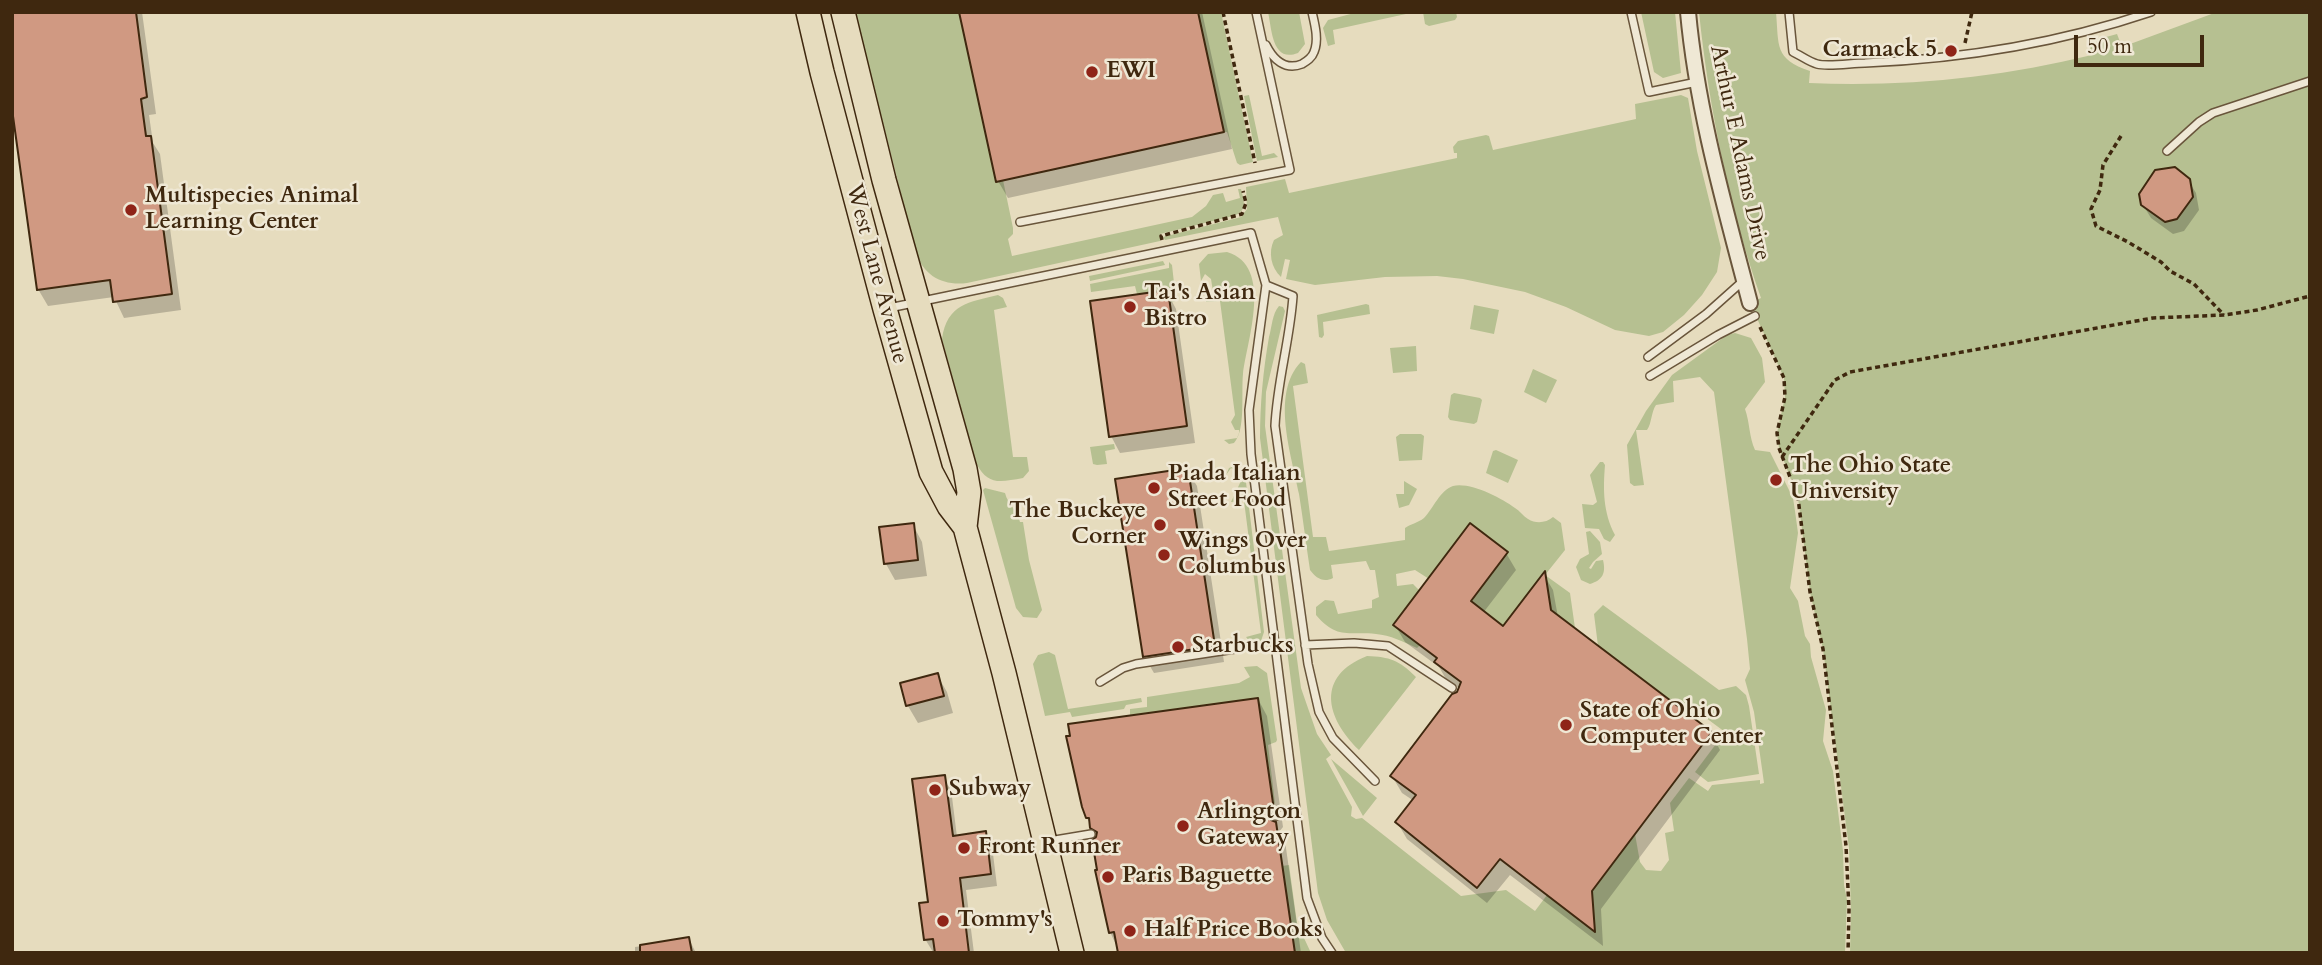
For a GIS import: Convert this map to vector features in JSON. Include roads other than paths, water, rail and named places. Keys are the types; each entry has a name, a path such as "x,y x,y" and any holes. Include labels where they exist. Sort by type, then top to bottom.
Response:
{"main road":[{"name":"West Lane Avenue","path":"808,12 885,309 931,472 948,506 965,527"},
{"name":"West Lane Avenue","path":"843,12 884,180 965,469 969,492 965,527 1072,953"}],"street":[{"name":"Arthur E Adams Drive","path":"1688,12 1697,82 1710,146 1752,309"}],"lane":[{"path":"1020,222 1290,170 1256,12"},
{"path":"1261,36 1276,60 1286,66 1301,64 1310,59 1317,41 1312,12"},
{"path":"1631,12 1649,92 1697,82"},
{"path":"1789,12 1793,52 1818,65 1962,55 2035,43 2110,26 2151,12"},
{"path":"2167,151 2213,113 2310,81"},
{"path":"885,309 1251,233 1266,285 1253,370 1250,432 1307,898 1322,938 1332,953"},
{"path":"1648,357 1706,314 1744,281"},
{"path":"1266,285 1293,296 1291,330 1277,391 1275,426 1311,676 1320,712 1333,738 1375,781"},
{"path":"1650,376 1729,328 1752,309"},
{"path":"1305,645 1354,643 1388,646 1452,688"},
{"path":"1100,681 1136,664 1241,648"},
{"path":"1275,816 1296,813"},
{"path":"1045,842 1091,834"}],"place":[{"name":"Carmack 5","path":"1951,51"},
{"name":"EWI","path":"1092,72"},
{"name":"Multispecies Animal Learning Center","path":"131,210"},
{"name":"Tai's Asian Bistro","path":"1130,307"},
{"name":"The Ohio State University","path":"1776,480"},
{"name":"Piada Italian Street Food","path":"1154,488"},
{"name":"The Buckeye Corner","path":"1160,525"},
{"name":"Wings Over Columbus","path":"1164,555"},
{"name":"Starbucks","path":"1178,647"},
{"name":"State of Ohio Computer Center","path":"1566,725"},
{"name":"Subway","path":"935,790"},
{"name":"Arlington Gateway","path":"1183,826"},
{"name":"Front Runner","path":"964,848"},
{"name":"Paris Baguette","path":"1108,877"},
{"name":"Tommy's","path":"943,921"},
{"name":"Half Price Books","path":"1130,931"}]}
